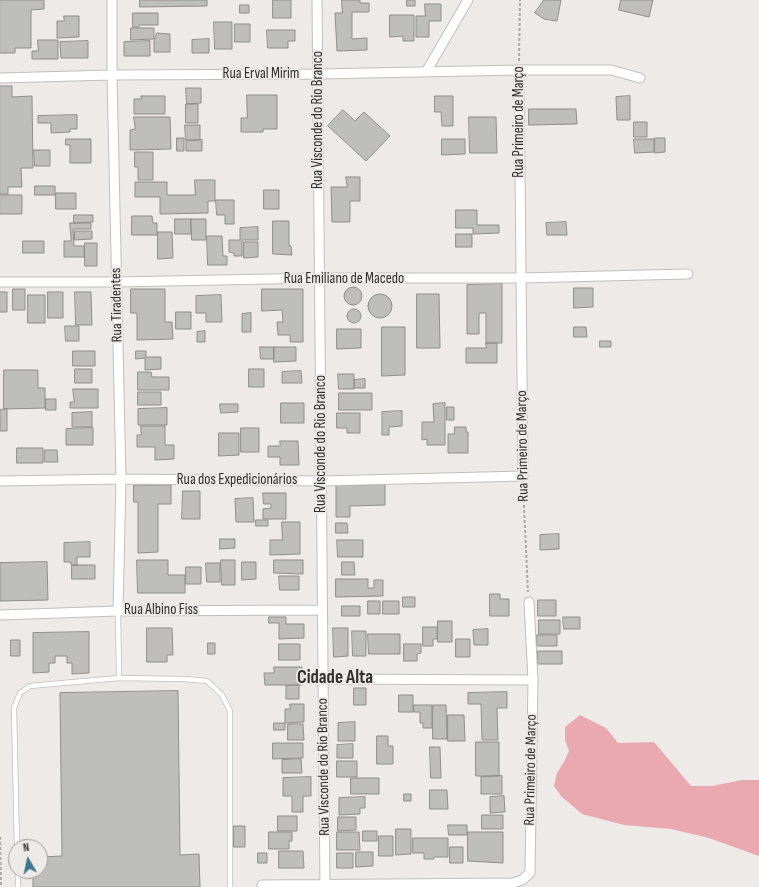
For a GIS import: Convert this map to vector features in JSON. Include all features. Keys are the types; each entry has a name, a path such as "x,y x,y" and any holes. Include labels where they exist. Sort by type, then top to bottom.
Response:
{"street":[{"name":"Rua Tiradentes","path":"112,0 112,74 121,479 118,611"},
{"name":"Rua Visconde do Rio Branco","path":"318,0 322,610 326,885"},
{"path":"426,72 468,0"},
{"name":"Rua Erval Mirim","path":"0,78 112,74 318,74 519,70 611,70 640,78"},
{"name":"Rua Primeiro de Março","path":"519,70 523,476"},
{"name":"Rua Emiliano de Macedo","path":"0,282 117,282 320,278 520,278 688,274"},
{"name":"Rua dos Expedicionários","path":"0,481 121,479 321,481 523,476"},
{"name":"Rua Primeiro de Março","path":"326,885 513,883 522,880 530,873 533,680 529,602"},
{"name":"Rua Albino Fiss","path":"0,615 118,611 322,610"},
{"path":"323,680 533,680"},
{"path":"262,885 326,885"}],"lane":[{"path":"118,611 119,678"},
{"path":"17,839 14,708 20,693 30,686 119,678 185,679 206,681 222,695 230,711 230,887"}],"path":[{"name":"Rua Primeiro de Março","path":"519,70 520,0"},
{"name":"Rua Primeiro de Março","path":"523,476 529,602"},
{"path":"0,836 1,887"}],"shaded area":[{"path":"580,715 606,728 618,743 654,742 691,786 712,786 742,780 759,780 759,856 709,838 671,829 624,825 582,814 561,796 554,786 557,773 569,751 565,740 565,727"}],"building":[{"path":"0,0 44,0 44,9 31,10 31,48 15,48 15,53 0,53"},
{"path":"140,0 207,0 207,6 140,7"},
{"path":"273,0 291,0 291,18 273,18"},
{"path":"342,0 360,0 360,3 369,3 369,12 352,12 352,39 367,38 367,50 337,51 335,13 342,13"},
{"path":"407,0 415,0 415,6 407,6"},
{"path":"544,0 561,0 557,21 544,19 535,13"},
{"path":"621,0 653,0 649,17 619,10"},
{"path":"425,4 441,4 441,21 429,21 429,37 416,37 416,16 425,16"},
{"path":"240,5 249,5 249,13 240,13"},
{"path":"133,13 158,13 158,25 139,25 139,27 133,27"},
{"path":"390,15 414,15 414,41 403,41 403,36 390,37"},
{"path":"64,16 79,16 79,37 57,38 57,21 64,21"},
{"path":"214,22 232,22 232,49 215,49"},
{"path":"235,24 250,24 250,42 235,42"},
{"path":"131,28 154,28 154,39 131,40"},
{"path":"267,30 295,30 295,41 288,41 288,48 268,48"},
{"path":"157,33 170,34 170,52 154,52 154,41"},
{"path":"209,39 209,53 192,53 192,40"},
{"path":"38,40 58,40 58,59 32,59 32,51 38,51"},
{"path":"88,41 88,58 61,58 60,42"},
{"path":"150,41 150,56 124,56 124,42"},
{"path":"0,86 12,86 12,97 32,96 33,168 21,168 22,187 8,187 8,194 0,194"},
{"path":"186,88 201,88 201,103 187,104"},
{"path":"247,95 277,95 277,129 263,129 263,132 241,132 241,118 247,118"},
{"path":"141,96 165,96 165,114 134,114 134,99 141,99"},
{"path":"435,96 453,96 453,126 442,126 441,112 435,112"},
{"path":"630,96 630,120 617,120 616,97"},
{"path":"186,104 198,104 198,123 186,123"},
{"path":"529,109 576,109 577,124 529,125"},
{"path":"343,110 355,121 364,112 390,136 366,161 328,126"},
{"path":"77,115 77,129 70,129 70,132 51,133 51,123 38,123 38,116"},
{"path":"134,117 170,117 171,149 130,150 130,130 135,129"},
{"path":"469,117 496,117 497,153 470,153"},
{"path":"634,122 647,122 647,137 634,137"},
{"path":"185,125 200,125 200,140 186,140"},
{"path":"177,138 184,138 184,151 177,151"},
{"path":"655,138 665,138 665,152 655,153"},
{"path":"66,139 91,139 91,163 70,163 70,145 66,145"},
{"path":"442,139 465,139 465,154 442,155"},
{"path":"634,139 654,139 654,152 635,153"},
{"path":"202,140 202,151 186,151 186,141"},
{"path":"34,150 50,150 50,166 35,166"},
{"path":"135,152 153,152 153,180 138,180 138,167 135,167"},
{"path":"346,177 360,177 360,201 350,201 350,222 332,222 331,187 347,187"},
{"path":"195,180 215,180 215,201 208,201 208,213 160,214 160,197 135,197 135,182 167,182 167,195 195,195"},
{"path":"35,186 55,186 55,195 35,195"},
{"path":"264,190 279,190 279,209 264,209"},
{"path":"56,193 76,193 76,209 56,209"},
{"path":"0,195 22,195 22,214 0,214"},
{"path":"216,200 234,200 234,224 225,224 225,215 217,215"},
{"path":"456,210 477,210 477,225 499,225 499,233 473,234 473,228 456,228"},
{"path":"74,215 93,215 93,222 74,223"},
{"path":"132,216 152,216 153,223 157,223 157,235 132,235"},
{"path":"175,219 191,219 191,234 175,234"},
{"path":"191,219 206,219 206,240 192,240"},
{"path":"273,221 289,221 289,246 291,246 292,255 273,254"},
{"path":"566,222 567,235 547,235 546,223"},
{"path":"70,223 91,223 91,229 73,229 74,246 84,246 84,257 64,257 64,241 71,241"},
{"path":"258,227 258,240 242,240 242,256 234,256 234,253 229,252 229,240 240,240 240,228"},
{"path":"75,231 92,231 92,239 75,240"},
{"path":"158,232 172,232 173,258 158,259"},
{"path":"456,234 472,234 472,247 456,247"},
{"path":"207,236 222,236 223,256 227,256 227,265 208,265"},
{"path":"23,241 44,241 44,253 23,253"},
{"path":"244,242 258,242 258,257 244,258"},
{"path":"85,243 97,243 97,266 85,266"},
{"path":"502,284 502,343 486,343 486,313 479,313 479,334 467,334 467,285"},
{"path":"353,287 359,290 362,296 359,302 353,305 347,302 344,296 347,290"},
{"path":"574,288 593,288 593,307 574,308"},
{"path":"13,289 25,289 25,310 13,310"},
{"path":"131,289 165,289 165,322 172,322 173,339 137,340 137,313 131,313"},
{"path":"262,289 303,289 303,342 290,342 290,335 278,335 277,322 283,322 282,310 262,311"},
{"path":"0,292 7,292 7,312 0,312"},
{"path":"48,292 63,292 63,318 48,318"},
{"path":"75,292 91,292 92,325 76,325"},
{"path":"380,294 389,297 392,306 389,315 380,318 371,315 368,306 371,297"},
{"path":"417,294 439,294 440,348 417,348"},
{"path":"28,295 45,295 45,323 28,323"},
{"path":"221,295 222,322 206,322 206,313 196,313 196,296"},
{"path":"354,309 359,311 361,316 359,321 354,323 349,321 347,316 349,311"},
{"path":"176,312 191,312 191,329 176,329"},
{"path":"251,313 251,332 242,332 242,314"},
{"path":"65,326 79,326 79,341 66,341"},
{"path":"382,327 405,327 405,375 382,376"},
{"path":"574,327 586,327 587,337 574,337"},
{"path":"337,329 361,329 361,348 337,349"},
{"path":"205,331 205,342 197,342 197,332"},
{"path":"600,341 611,341 611,347 600,347"},
{"path":"486,343 497,343 497,363 466,363 466,348 486,348"},
{"path":"260,347 274,347 274,359 261,359"},
{"path":"274,347 296,347 296,361 274,362"},
{"path":"73,351 95,351 95,366 73,366"},
{"path":"136,351 146,351 146,357 161,357 161,369 145,370 145,358 136,359"},
{"path":"75,369 92,369 92,383 75,383"},
{"path":"249,369 264,369 264,387 249,387"},
{"path":"4,370 38,370 38,388 45,388 45,408 4,409"},
{"path":"301,371 302,383 282,383 282,372"},
{"path":"138,372 151,372 152,377 169,377 169,390 138,390"},
{"path":"338,374 354,374 354,389 339,389"},
{"path":"365,379 365,388 354,388 354,380"},
{"path":"73,389 98,389 98,408 70,408 70,402 74,402"},
{"path":"138,392 161,392 161,405 138,405"},
{"path":"339,393 372,393 372,410 339,410"},
{"path":"46,399 56,399 56,410 46,410"},
{"path":"281,403 304,403 304,423 281,423"},
{"path":"445,403 445,445 427,445 427,439 422,440 422,422 434,422 433,404"},
{"path":"220,404 238,404 238,412 221,413"},
{"path":"447,407 454,407 454,420 447,420"},
{"path":"167,408 167,425 138,425 138,409"},
{"path":"7,409 7,431 0,431 0,410"},
{"path":"402,411 402,426 389,427 389,435 382,435 382,412"},
{"path":"92,412 92,427 72,427 72,413"},
{"path":"337,413 360,413 360,433 347,433 347,428 337,428"},
{"path":"141,426 165,426 165,445 174,445 174,459 155,460 155,447 137,447 137,435 141,435"},
{"path":"455,427 466,427 466,432 468,432 468,453 448,453 448,434 454,434"},
{"path":"93,428 93,445 66,445 66,429"},
{"path":"241,428 259,428 259,452 241,452"},
{"path":"219,433 239,433 239,455 219,456"},
{"path":"280,441 298,441 299,465 280,465 280,457 268,457 268,446 280,446"},
{"path":"17,448 43,448 43,463 17,463"},
{"path":"45,450 57,450 58,462 45,462"},
{"path":"134,485 171,485 171,504 158,504 158,552 138,553 138,502 134,502"},
{"path":"385,485 385,505 350,506 350,517 336,517 336,486"},
{"path":"183,491 200,491 200,519 182,519"},
{"path":"263,493 286,493 286,519 263,519 263,509 271,508 271,504 264,504"},
{"path":"253,498 254,522 236,522 235,499"},
{"path":"256,520 268,520 268,526 256,526"},
{"path":"282,522 300,522 300,554 270,555 270,540 282,540"},
{"path":"336,523 347,523 348,533 336,533"},
{"path":"559,534 559,549 540,550 540,535"},
{"path":"220,539 235,539 235,548 220,549"},
{"path":"337,540 363,540 363,557 338,557"},
{"path":"90,542 90,557 77,557 77,565 71,565 71,562 64,562 64,543"},
{"path":"137,560 168,560 168,575 185,575 185,593 138,593"},
{"path":"221,560 235,560 235,585 222,585"},
{"path":"274,560 303,560 303,574 274,573"},
{"path":"47,562 48,600 0,601 0,563"},
{"path":"242,562 256,562 256,579 242,580"},
{"path":"342,562 354,562 355,575 342,575"},
{"path":"206,563 220,563 220,582 207,582"},
{"path":"72,565 95,565 95,579 72,579"},
{"path":"186,567 201,567 201,584 186,584"},
{"path":"279,576 299,576 299,590 280,590"},
{"path":"336,579 368,579 368,588 374,588 374,580 383,580 383,596 336,597"},
{"path":"490,594 500,594 500,599 509,599 509,616 490,616"},
{"path":"403,597 415,597 415,607 403,607"},
{"path":"538,600 556,600 556,616 538,616"},
{"path":"368,601 380,601 380,614 368,614"},
{"path":"383,601 399,601 399,614 383,614"},
{"path":"342,606 360,606 360,616 342,616"},
{"path":"269,617 286,617 286,624 304,624 304,638 279,639 279,623 269,623"},
{"path":"563,617 580,617 580,629 564,629"},
{"path":"539,620 560,620 560,634 539,634"},
{"path":"438,621 452,621 452,642 438,642"},
{"path":"423,627 437,627 437,639 433,639 433,646 423,646"},
{"path":"147,628 172,628 173,655 167,655 167,662 147,662"},
{"path":"333,628 348,628 348,656 334,657"},
{"path":"488,629 488,645 474,645 473,630"},
{"path":"352,631 366,631 366,656 353,656"},
{"path":"89,632 89,673 72,674 72,663 67,663 67,656 55,656 55,663 49,663 49,672 33,673 33,633"},
{"path":"368,634 400,634 400,654 369,654"},
{"path":"537,635 557,635 557,646 537,646"},
{"path":"456,639 470,639 470,657 456,657"},
{"path":"11,640 20,640 20,656 11,656"},
{"path":"208,643 215,643 215,654 208,654"},
{"path":"279,644 300,644 300,660 279,660"},
{"path":"404,644 421,644 421,653 417,654 417,661 404,661"},
{"path":"538,651 562,651 562,664 538,664"},
{"path":"274,667 302,667 302,685 265,685 264,673 274,673"},
{"path":"299,685 299,699 286,699 286,686"},
{"path":"354,688 366,688 366,705 354,705"},
{"path":"178,691 180,855 199,854 200,887 33,887 33,879 48,879 48,857 62,856 60,693"},
{"path":"507,692 507,708 497,708 498,740 482,740 481,704 468,704 468,693"},
{"path":"399,695 413,695 413,712 399,712"},
{"path":"290,704 304,704 304,722 285,723 285,709 290,709"},
{"path":"414,705 432,705 432,728 423,728 423,723 420,723 420,712 414,712"},
{"path":"433,705 446,705 447,739 433,739"},
{"path":"448,715 464,715 465,741 448,741"},
{"path":"355,722 355,741 338,741 338,723"},
{"path":"274,723 285,723 285,730 274,730"},
{"path":"288,724 303,724 304,740 288,740"},
{"path":"377,736 388,736 388,746 393,746 393,764 377,764"},
{"path":"476,742 499,742 499,776 476,776"},
{"path":"273,743 303,743 303,758 273,759"},
{"path":"353,744 353,758 337,758 337,745"},
{"path":"430,747 440,747 441,778 431,778"},
{"path":"301,759 302,773 282,773 282,760"},
{"path":"337,761 357,761 357,777 337,777"},
{"path":"502,776 502,794 481,794 481,777"},
{"path":"311,777 311,796 303,796 303,812 292,812 292,796 283,796 283,778"},
{"path":"351,778 379,778 379,794 351,794"},
{"path":"430,790 447,790 448,809 430,809"},
{"path":"404,794 411,794 411,801 404,801"},
{"path":"504,796 505,812 490,813 490,797"},
{"path":"365,797 365,808 360,808 360,814 339,815 339,798"},
{"path":"482,815 503,815 503,829 482,829"},
{"path":"278,816 297,816 297,831 278,831"},
{"path":"338,817 356,817 356,830 338,831"},
{"path":"448,825 467,825 467,835 449,835"},
{"path":"234,826 245,826 245,847 234,847"},
{"path":"396,829 411,829 411,854 396,855"},
{"path":"363,831 377,831 377,841 363,841"},
{"path":"269,832 292,832 292,841 289,841 289,849 269,849"},
{"path":"337,832 359,832 360,850 337,850"},
{"path":"468,832 503,832 503,863 468,861"},
{"path":"379,836 393,836 393,856 379,856"},
{"path":"413,838 448,838 448,857 424,859 424,853 413,853"},
{"path":"450,847 463,847 463,863 450,863"},
{"path":"279,851 303,851 304,868 279,868"},
{"path":"356,852 373,852 373,866 356,867"},
{"path":"258,853 267,853 267,863 258,863"},
{"path":"337,853 353,853 353,868 337,868"}],"district":[{"name":"Cidade Alta","path":"335,678"}]}
